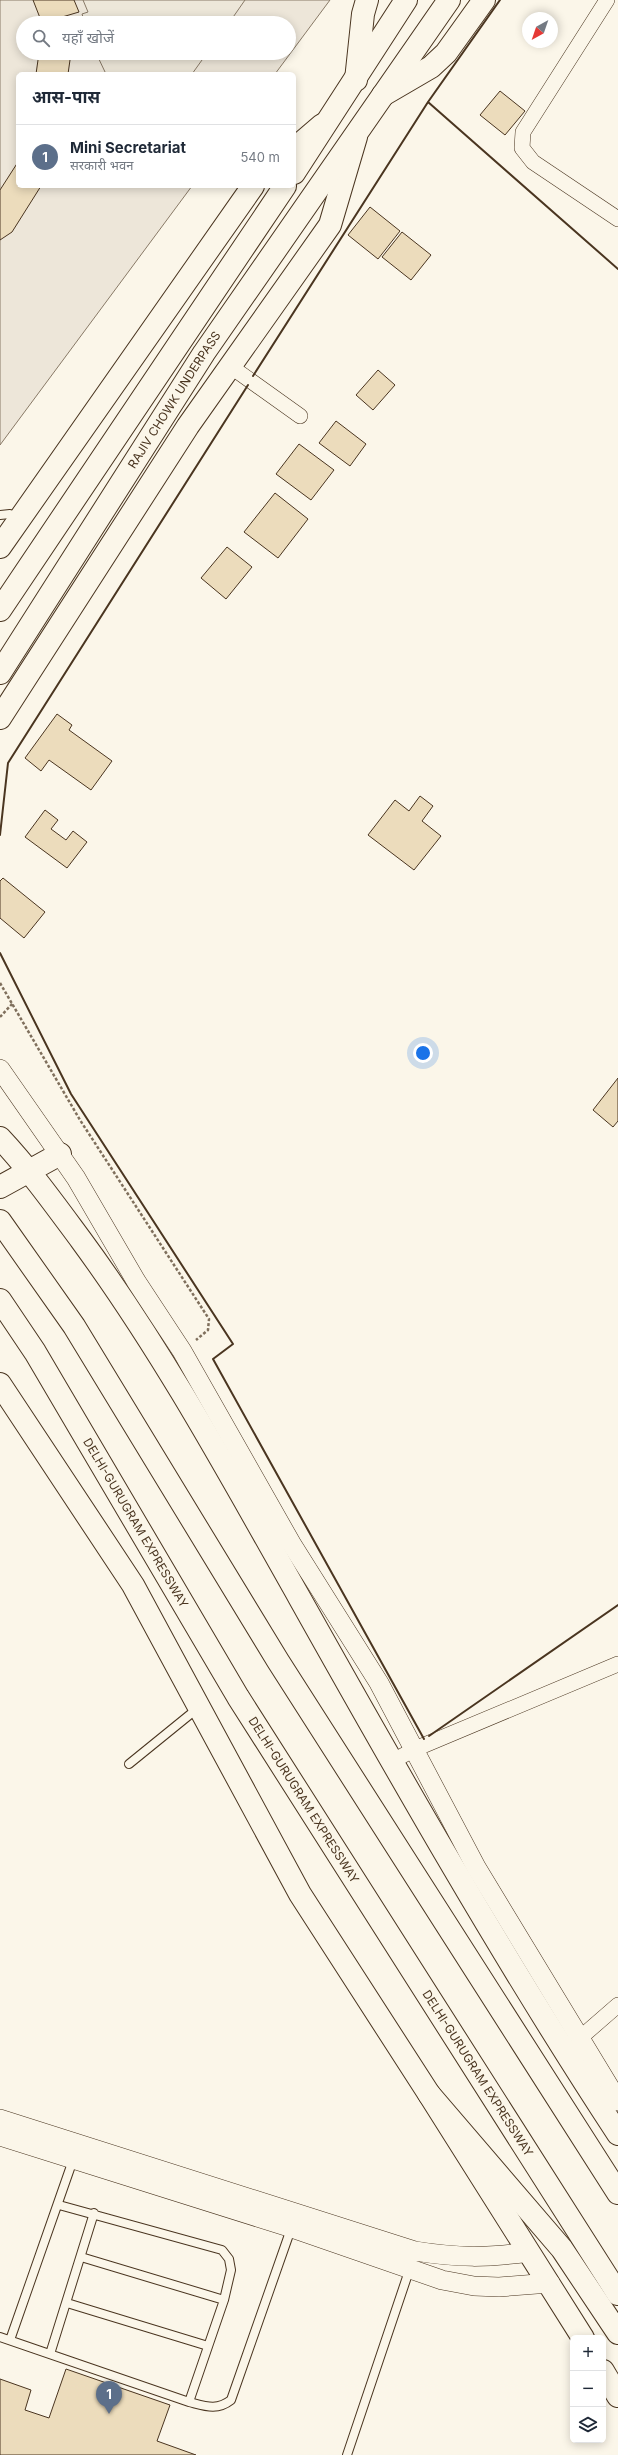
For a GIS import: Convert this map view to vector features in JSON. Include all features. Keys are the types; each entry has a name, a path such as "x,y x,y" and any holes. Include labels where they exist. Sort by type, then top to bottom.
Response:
{"main road":[{"path":"356,80 363,14 367,0"},
{"path":"296,170 356,80 406,0"},
{"name":"RAJIV CHOWK UNDERPASS","path":"0,673 204,353 449,0"},
{"path":"384,95 431,67 441,58 460,37 484,0"},
{"path":"296,147 331,118"},
{"path":"0,718 188,426 330,224 357,134"},
{"path":"0,547 10,516 252,188"},
{"path":"0,610 284,188"},
{"path":"0,1138 30,1170 110,1280 188,1400 391,1762 572,2045 618,2134"},
{"path":"0,1187 60,1154"},
{"path":"0,1221 74,1326 278,1661 618,2193"},
{"name":"DELHI-GURUGRAM EXPRESSWAY","path":"0,1300 35,1352 238,1697 618,2294"},
{"path":"0,1384 133,1585 300,1894 550,2283 581,2335"},
{"path":"429,2094 562,2249 618,2334"},
{"path":"606,2376 618,2396"}],"street":[{"path":"607,0 523,132 522,148 533,162 618,219"},
{"path":"230,366 300,416"},
{"path":"0,1069 76,1178 136,1281 182,1351 292,1543 379,1683 415,1749 463,1844 572,2045 618,2101"},
{"path":"391,1762 415,1749 618,1664"},
{"path":"572,2045 618,2005"},
{"path":"0,2119 294,2222 410,2269 442,2280 474,2286 519,2287 550,2283"},
{"path":"0,2136 73,2160 294,2222 415,2251 447,2256 482,2258 529,2252"}],"lane":[{"path":"129,1764 199,1707"},
{"path":"10,2340 59,2205 73,2160"},
{"path":"59,2205 94,2213 222,2250 229,2259 230,2270 224,2300 189,2402"},
{"path":"50,2354 94,2213"},
{"path":"0,2337 189,2402 209,2408 222,2407 231,2400 294,2222"},
{"path":"346,2455 415,2251"},
{"path":"81,2257 224,2300"},
{"path":"67,2303 208,2346"}],"path":[{"path":"0,983 80,1120 209,1319 208,1330 182,1351"},
{"path":"0,1017 13,1003"}],"shaded area":[{"path":"0,0 330,0 296,46 296,16 16,16 16,60 285,60 276,72 16,72 16,188 191,188 0,445"},
{"path":"83,0 245,0 234,16 83,16 82,14 88,12"},
{"path":"99,60 202,60 193,72 105,72"}],"building":[{"path":"33,0 74,0 79,12 66,16 39,16"},
{"path":"38,60 70,60 68,72 36,72"},
{"path":"500,91 525,111 505,135 480,115"},
{"path":"16,165 16,188 40,188 12,232 0,240 0,190"},
{"path":"370,207 400,231 378,259 348,235"},
{"path":"402,232 431,255 411,280 382,257"},
{"path":"378,370 395,385 373,410 356,395"},
{"path":"336,421 366,444 350,466 319,443"},
{"path":"299,444 334,470 311,500 276,474"},
{"path":"275,493 308,519 278,558 244,532"},
{"path":"227,547 252,567 226,599 201,578"},
{"path":"57,714 72,725 69,730 112,761 91,790 49,760 41,771 25,758"},
{"path":"420,796 433,806 422,821 441,836 414,870 368,835 395,800 409,811"},
{"path":"45,810 58,820 51,829 66,840 73,831 87,842 67,868 25,837"},
{"path":"3,878 45,912 24,938 0,918 0,881"},
{"path":"618,1078 618,1121 613,1127 593,1110"},
{"path":"66,2369 170,2405 157,2441 196,2455 0,2455 0,2379 31,2390 25,2410 49,2418"}],"wall":[{"path":"253,376 428,102 500,0"},
{"path":"428,102 618,269"},
{"path":"0,835 8,763 248,385"},
{"path":"0,953 71,1094 233,1344 213,1359 424,1739"},
{"path":"429,1736 618,1605"}],"place":[{"name":"Mini Secretariat","path":"109,2414"}]}
